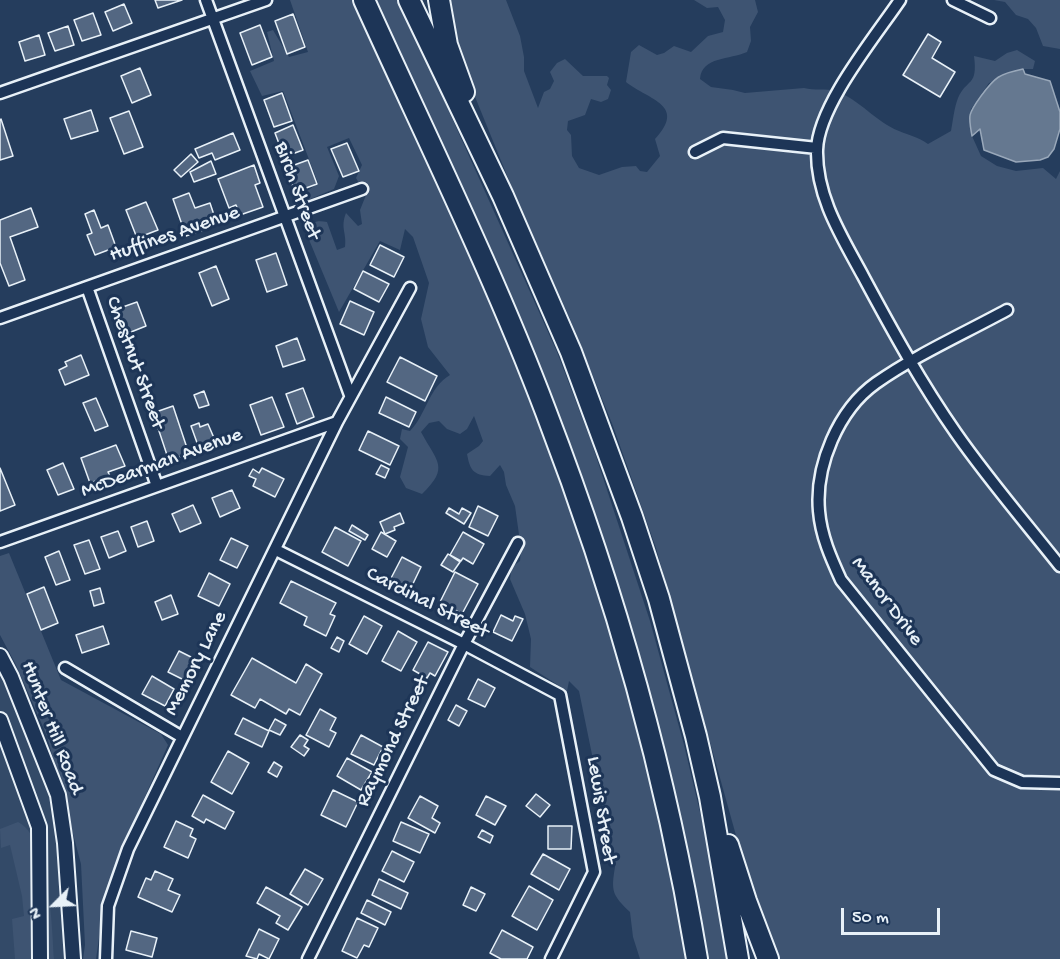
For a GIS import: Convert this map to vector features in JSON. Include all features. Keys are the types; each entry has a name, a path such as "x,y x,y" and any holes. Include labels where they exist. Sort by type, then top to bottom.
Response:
{"highway":[{"path":"364,0 512,328 574,489 626,648 651,739 674,834 697,959"},
{"path":"409,0 502,196 571,352 632,517 659,599 696,736 710,797 738,959"},
{"path":"439,0 447,45 502,196"},
{"path":"710,797 768,959"}],"street":[{"name":"Birch Street","path":"206,0 350,395"},
{"path":"0,93 266,0"},
{"path":"900,0 834,97 823,120 817,148 819,176 829,213 910,363 957,434 1060,566"},
{"path":"953,0 990,18"},
{"path":"694,152 723,138 817,148"},
{"name":"Huffines Avenue","path":"0,318 363,189"},
{"name":"Chestnut Street","path":"87,286 158,486"},
{"name":"Memory Lane","path":"106,959 108,906 128,849 350,395 410,288"},
{"name":"Manor Drive","path":"1007,310 874,384 849,408 832,438 821,476 819,511 826,549 841,580 994,770 1022,782 1060,783"},
{"name":"McDearman Avenue","path":"0,542 337,422"},
{"name":"Raymond Street","path":"308,959 464,644 518,543"},
{"name":"Cardinal Street","path":"276,550 560,695"},
{"name":"Hunter Hill Road","path":"0,656 11,677 58,795 65,843 73,959"},
{"path":"65,669 182,737"},
{"name":"Lewis Street","path":"551,959 594,872 560,695"},
{"path":"0,720 39,827 40,959"}],"shaded area":[{"path":"290,0 352,0 412,127 520,370 566,491 609,622 661,823 688,959 640,959 633,937 630,912 614,892 615,867 579,691 569,681 567,691 530,667 531,639 525,614 510,579 512,567 520,561 521,549 515,506 500,465 490,476 476,473 469,464 467,454 483,441 474,416 467,429 460,434 447,429 439,421 429,423 421,432 438,464 436,477 422,494 406,488 400,477 408,447 400,439 402,429 410,431 437,387 450,375 428,347 421,319 429,283 413,237 405,229 400,250 380,241 339,312 305,230 314,222 327,222 337,250 345,247 346,213 358,226 362,224 360,210 366,195 356,178 362,165 349,138 327,147 339,176 334,189 301,203 300,197 318,183 283,91 262,96 250,71 274,61 267,32 273,30 289,57 308,52"},
{"path":"375,0 399,0 557,352 591,441 650,621 684,745 710,854 728,959 705,959 682,832 636,644 576,460 530,343"},
{"path":"447,0 506,0 520,36 524,71 538,108 544,92 550,89 554,81 550,72 557,63 565,59 583,76 607,76 609,78 607,85 611,90 608,99 601,102 591,99 585,115 568,121 567,130 571,135 572,156 579,168 599,175 622,167 636,166 640,171 647,172 660,156 655,139 664,128 667,118 666,111 661,104 626,82 631,52 639,45 657,55 674,46 691,52 708,36 723,32 725,20 718,7 707,8 694,0 755,0 758,12 750,27 751,41 747,52 711,62 702,72 700,79 711,87 745,93 804,88 836,91 891,127 928,144 951,131 958,98 973,78 974,56 995,61 1017,50 1035,61 1033,69 1023,69 989,83 971,109 969,121 972,136 981,156 997,166 1016,171 1043,168 1056,179 1060,171 1060,959 775,959 742,857 656,548 613,426 469,82"},
{"path":"994,0 1060,0 1060,49 1043,46 1036,28 1028,19 1016,15 1005,2"},
{"path":"1023,69 1025,74 1050,81 1060,112 1060,129 1054,149 1048,157 1016,162 984,150 980,129 972,136 970,115 994,80"},
{"path":"9,553 61,680 161,734 168,745 126,839 105,896 96,959 83,959 85,945 81,864 47,736 0,635 0,556"},
{"path":"0,656 58,795 73,959 0,959"},
{"path":"18,822 29,831 43,864 50,905 54,959 15,959 12,919 24,916 22,896 10,845 1,848 0,829"}],"building":[{"path":"155,0 182,0 158,8"},
{"path":"124,4 132,23 113,31 105,12"},
{"path":"93,13 101,35 82,41 74,20"},
{"path":"293,14 305,47 287,54 275,21"},
{"path":"260,25 272,57 252,65 240,33"},
{"path":"68,26 74,45 55,51 48,33"},
{"path":"928,34 941,42 932,58 955,72 940,97 903,75"},
{"path":"39,35 45,55 25,61 19,42"},
{"path":"140,68 151,95 132,103 121,76"},
{"path":"282,93 292,121 274,127 264,100"},
{"path":"91,110 98,131 71,139 64,119"},
{"path":"129,111 143,147 124,154 110,118"},
{"path":"0,120 13,156 0,160"},
{"path":"293,125 303,150 284,157 275,133"},
{"path":"233,133 240,150 215,160 212,153 199,158 195,149"},
{"path":"347,143 359,171 343,177 331,149"},
{"path":"191,154 198,162 181,177 174,170"},
{"path":"308,160 317,184 295,192 286,168"},
{"path":"211,161 216,174 194,182 190,172"},
{"path":"254,165 260,183 255,185 263,207 240,215 236,205 229,208 218,179"},
{"path":"189,193 195,208 210,203 214,215 203,219 206,229 186,236 173,199"},
{"path":"146,202 158,230 137,238 126,210"},
{"path":"31,208 38,227 10,237 25,280 9,286 0,263 0,220"},
{"path":"94,210 101,228 108,225 116,247 95,255 87,235 92,233 85,214"},
{"path":"380,245 404,257 394,277 370,265"},
{"path":"276,253 287,285 267,292 256,260"},
{"path":"216,266 229,299 212,306 199,273"},
{"path":"363,271 389,284 379,302 354,289"},
{"path":"350,301 374,312 364,335 340,324"},
{"path":"137,302 146,326 126,334 117,309"},
{"path":"297,338 305,360 283,367 276,346"},
{"path":"81,355 89,375 65,385 59,370 67,366 65,362"},
{"path":"400,357 437,376 425,401 387,382"},
{"path":"303,388 314,417 297,424 286,394"},
{"path":"204,391 209,405 199,408 194,395"},
{"path":"272,397 284,427 261,435 250,405"},
{"path":"386,397 416,412 409,427 379,413"},
{"path":"96,398 108,426 95,431 83,403"},
{"path":"173,406 189,454 169,461 153,413"},
{"path":"199,423 200,427 208,424 217,445 200,451 191,426"},
{"path":"368,431 399,446 390,465 359,450"},
{"path":"116,445 125,466 108,472 110,476 90,483 81,458"},
{"path":"63,463 74,489 58,495 47,470"},
{"path":"381,465 389,469 385,478 376,474"},
{"path":"0,468 15,505 0,511"},
{"path":"262,468 284,479 275,497 253,486 256,479 249,476 253,469 259,473"},
{"path":"232,490 240,508 220,517 212,498"},
{"path":"193,505 201,523 180,532 172,514"},
{"path":"478,506 498,516 488,536 469,527"},
{"path":"449,508 459,514 462,508 471,513 464,524 446,513"},
{"path":"400,513 404,523 385,534 380,522"},
{"path":"147,521 154,541 138,547 131,527"},
{"path":"352,525 368,535 365,540 349,531"},
{"path":"335,527 361,541 348,566 322,552"},
{"path":"118,531 126,551 109,558 101,537"},
{"path":"381,532 396,541 387,557 372,549"},
{"path":"463,532 484,544 473,564 463,558 461,561 450,555"},
{"path":"231,538 248,546 237,568 220,560"},
{"path":"89,540 100,569 85,574 74,545"},
{"path":"59,551 70,580 56,585 45,557"},
{"path":"448,554 460,562 453,572 441,565"},
{"path":"402,557 421,567 408,594 388,584"},
{"path":"455,572 478,584 462,614 440,602"},
{"path":"209,573 230,584 219,606 198,596"},
{"path":"291,581 336,603 330,614 335,616 326,636 304,625 307,617 280,603"},
{"path":"44,587 58,623 41,630 27,594"},
{"path":"100,588 104,603 94,606 90,591"},
{"path":"171,595 178,614 162,620 155,602"},
{"path":"501,615 513,621 515,616 523,619 512,641 493,632"},
{"path":"364,616 382,626 367,654 349,644"},
{"path":"103,626 109,644 82,653 76,635"},
{"path":"398,631 417,642 401,671 382,661"},
{"path":"337,637 344,641 339,652 331,648"},
{"path":"428,642 448,652 435,676 430,673 427,678 413,670"},
{"path":"179,651 195,659 184,680 168,672"},
{"path":"252,658 296,683 306,664 322,674 300,715 289,709 286,714 260,699 255,708 231,695"},
{"path":"152,676 174,689 165,706 142,694"},
{"path":"478,679 495,688 485,707 468,699"},
{"path":"456,705 467,711 459,726 448,720"},
{"path":"320,709 336,718 330,730 336,733 329,747 306,735"},
{"path":"243,718 269,731 262,747 235,734"},
{"path":"275,719 286,725 280,735 269,730"},
{"path":"300,735 308,740 304,746 309,749 304,756 291,747"},
{"path":"361,735 383,747 374,765 351,754"},
{"path":"228,751 249,763 232,794 211,782"},
{"path":"347,758 372,772 361,790 337,776"},
{"path":"274,762 282,767 277,777 268,772"},
{"path":"333,790 358,802 346,827 321,815"},
{"path":"536,794 550,805 540,817 526,806"},
{"path":"203,795 234,812 225,829 206,819 204,823 192,816"},
{"path":"420,796 438,806 432,818 440,823 435,833 408,818"},
{"path":"486,796 506,806 495,825 476,815"},
{"path":"176,821 193,829 190,836 196,839 188,858 164,847"},
{"path":"401,822 429,834 420,853 393,841"},
{"path":"548,826 572,826 571,849 548,849"},
{"path":"482,830 493,836 490,843 478,837"},
{"path":"392,851 414,862 404,882 382,871"},
{"path":"543,854 570,869 559,890 531,874"},
{"path":"305,869 323,879 308,905 290,894"},
{"path":"155,871 173,879 168,890 180,895 172,912 138,897 146,878 151,880"},
{"path":"379,879 408,893 401,909 372,895"},
{"path":"529,886 553,900 537,930 512,916"},
{"path":"266,887 302,907 288,930 276,923 280,916 257,903"},
{"path":"471,887 485,894 476,911 463,905"},
{"path":"367,900 391,912 385,925 361,913"},
{"path":"357,918 378,928 369,947 364,945 357,958 342,951"},
{"path":"259,929 279,939 269,959 259,954 257,959 246,956"},
{"path":"502,930 533,947 527,959 501,959 490,953"},
{"path":"131,931 157,938 152,957 126,950"}]}
